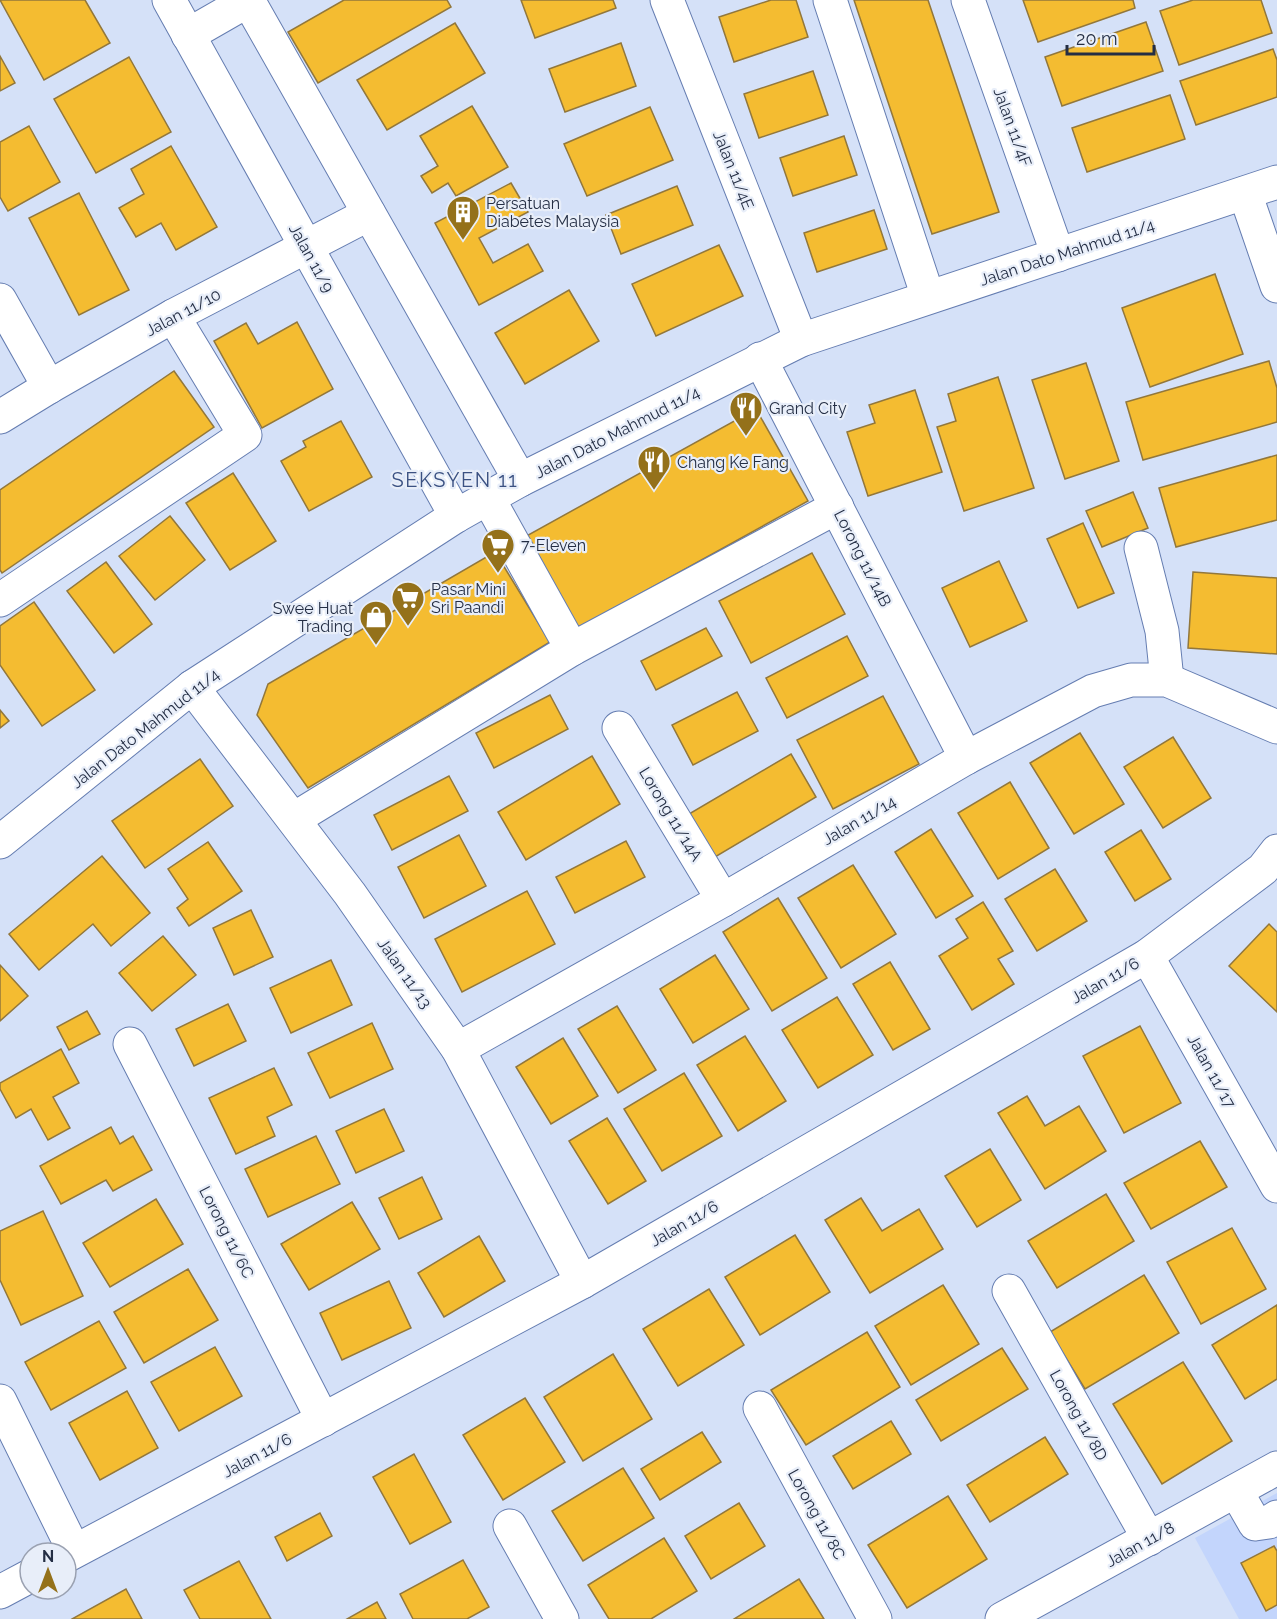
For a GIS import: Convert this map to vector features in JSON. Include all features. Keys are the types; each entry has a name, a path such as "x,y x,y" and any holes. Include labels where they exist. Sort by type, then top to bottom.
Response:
{"street":[{"name":"Jalan 11/9","path":"169,0 456,516"},
{"path":"188,35 248,0 520,480"},
{"name":"Jalan 11/4E","path":"667,0 801,340"},
{"path":"830,0 928,297"},
{"name":"Jalan 11/4F","path":"968,0 1058,255"},
{"name":"Jalan Dato Mahmud 11/4","path":"0,842 192,687 456,516 520,480 801,340 1277,183"},
{"path":"1245,193 1277,286"},
{"name":"Jalan 11/10","path":"0,417 173,316 369,214"},
{"path":"0,300 49,387"},
{"path":"2,595 245,435 173,316"},
{"name":"Lorong 11/14B","path":"760,359 966,758"},
{"path":"488,498 572,649"},
{"path":"294,819 572,649 837,507"},
{"path":"1141,548 1162,631 1167,680"},
{"name":"Jalan 11/14","path":"458,1049 723,900 966,758 1093,691 1131,680 1167,680 1277,727"},
{"name":"Jalan 11/13","path":"192,687 350,894 458,1049 582,1282"},
{"name":"Lorong 11/14A","path":"619,728 723,900"},
{"name":"Jalan 11/6","path":"78,1549 582,1282 1147,956 1263,869 1277,852"},
{"name":"Jalan 11/17","path":"1147,956 1277,1186"},
{"name":"Lorong 11/6C","path":"130,1044 323,1420"},
{"name":"Lorong 11/8D","path":"1009,1291 1149,1539"},
{"path":"0,1401 64,1541"},
{"name":"Lorong 11/8C","path":"760,1408 874,1619"},
{"name":"Jalan 11/8","path":"1002,1619 1277,1468"},
{"path":"1236,1491 1255,1524 1269,1522 1277,1517"},
{"path":"510,1526 562,1619"},
{"path":"0,1592 18,1582"}],"shaded area":[{"path":"1277,1493 1277,1619 1239,1619 1195,1538"}],"building":[{"path":"0,0 85,0 110,43 44,80"},
{"path":"344,0 447,0 451,7 318,83 288,32"},
{"path":"521,0 613,0 616,8 535,38"},
{"path":"771,0 796,0 808,37 734,62 719,17"},
{"path":"854,0 928,0 999,212 932,234"},
{"path":"1023,0 1133,0 1135,8 1038,42"},
{"path":"1193,0 1261,0 1272,33 1179,65 1160,11"},
{"path":"1146,22 1163,71 1062,106 1045,57"},
{"path":"455,23 485,73 387,130 357,80"},
{"path":"621,43 636,86 565,112 549,69"},
{"path":"1273,49 1277,60 1277,97 1196,125 1180,81"},
{"path":"0,56 15,83 0,91"},
{"path":"129,57 171,132 96,173 54,99"},
{"path":"813,71 828,115 759,138 744,94"},
{"path":"1170,95 1185,139 1087,172 1072,128"},
{"path":"472,106 508,167 456,196 448,183 432,193 421,176 438,166 420,136"},
{"path":"650,107 673,160 587,196 564,144"},
{"path":"29,126 60,182 8,211 0,197 0,142"},
{"path":"844,136 857,175 793,196 780,158"},
{"path":"171,146 217,227 176,250 161,223 136,237 119,208 144,194 131,169"},
{"name":"Persatuan Diabetes Malaysia","path":"511,183 528,212 479,238 493,263 528,244 543,271 479,305 435,223"},
{"path":"677,186 693,225 621,254 606,215"},
{"path":"79,193 129,290 79,315 29,218"},
{"path":"874,210 887,249 817,272 804,233"},
{"path":"719,245 743,296 656,336 632,284"},
{"path":"1215,274 1243,354 1150,387 1122,308"},
{"path":"569,290 599,341 525,384 495,333"},
{"path":"297,322 333,389 262,428 214,341 246,323 258,344"},
{"path":"1269,361 1277,388 1277,422 1143,460 1126,402"},
{"path":"1086,363 1119,461 1065,479 1032,380"},
{"path":"174,371 214,427 2,573 0,570 0,490"},
{"path":"998,377 1034,488 964,511 937,427 956,421 948,394"},
{"path":"915,390 942,472 868,496 847,432 875,423 869,405"},
{"path":"756,409 808,501 573,631 521,539"},
{"path":"341,421 372,477 309,511 281,461 306,447 303,441"},
{"path":"1277,455 1277,520 1176,547 1159,488"},
{"path":"233,473 276,541 230,570 186,503"},
{"path":"1133,492 1148,528 1102,547 1086,511"},
{"path":"170,516 205,560 155,600 119,556"},
{"path":"1083,523 1114,593 1078,608 1047,539"},
{"path":"495,552 550,642 308,788 257,715 268,684"},
{"path":"812,553 845,614 751,663 719,601"},
{"path":"999,561 1027,621 970,647 942,588"},
{"path":"106,562 152,624 114,653 67,591"},
{"path":"1193,572 1277,578 1277,654 1188,648"},
{"path":"34,602 95,690 42,726 0,665 0,626"},
{"path":"706,628 722,656 656,690 641,661"},
{"path":"847,636 868,676 787,718 766,678"},
{"path":"737,692 758,731 693,765 672,725"},
{"path":"550,695 568,729 494,768 476,733"},
{"path":"883,696 919,764 833,809 797,740"},
{"path":"0,710 9,721 0,728"},
{"path":"1080,733 1124,804 1074,834 1030,763"},
{"path":"1173,737 1211,798 1163,828 1124,767"},
{"path":"791,754 816,797 715,857 689,814"},
{"path":"592,756 620,804 526,860 498,812"},
{"path":"200,759 233,806 145,868 112,821"},
{"path":"449,776 468,811 392,850 374,815"},
{"path":"1010,782 1049,848 998,879 958,813"},
{"path":"931,829 973,896 936,918 895,852"},
{"path":"1141,830 1171,879 1135,901 1105,852"},
{"path":"459,835 486,886 424,918 398,867"},
{"path":"626,841 645,877 575,913 556,877"},
{"path":"208,842 242,891 189,926 177,908 188,899 168,869"},
{"path":"102,856 150,913 111,946 93,924 39,970 9,934"},
{"path":"853,865 896,934 841,968 798,898"},
{"path":"1055,869 1087,921 1037,951 1005,899"},
{"path":"527,891 555,944 462,992 435,939"},
{"path":"778,898 827,978 772,1011 723,932"},
{"path":"983,902 1013,951 998,959 1014,984 972,1010 939,956 968,938 956,919"},
{"path":"251,910 273,957 234,975 213,928"},
{"path":"1269,924 1277,932 1277,1012 1229,966"},
{"path":"163,936 196,975 152,1011 119,973"},
{"path":"715,955 749,1009 693,1043 660,989"},
{"path":"331,960 352,1005 291,1033 270,988"},
{"path":"890,962 930,1029 893,1050 853,984"},
{"path":"0,965 28,996 0,1021"},
{"path":"837,997 873,1055 818,1088 782,1030"},
{"path":"228,1004 246,1041 194,1066 176,1029"},
{"path":"617,1006 656,1070 618,1093 578,1029"},
{"path":"87,1011 100,1034 69,1050 57,1027"},
{"path":"372,1023 393,1069 330,1098 308,1053"},
{"path":"1140,1026 1181,1103 1124,1133 1083,1056"},
{"path":"745,1036 786,1101 738,1131 697,1065"},
{"path":"563,1038 598,1096 551,1124 516,1067"},
{"path":"61,1049 79,1083 53,1097 70,1128 48,1140 31,1109 16,1118 0,1089 0,1083"},
{"path":"274,1068 292,1105 267,1117 275,1136 236,1154 209,1098"},
{"path":"684,1073 722,1136 662,1171 624,1109"},
{"path":"1027,1096 1045,1126 1079,1106 1106,1151 1045,1189 998,1113"},
{"path":"384,1109 404,1151 356,1173 336,1131"},
{"path":"607,1118 646,1181 608,1204 569,1141"},
{"path":"111,1127 120,1144 133,1136 152,1170 113,1191 106,1180 61,1204 40,1166"},
{"path":"316,1136 340,1184 268,1217 245,1169"},
{"path":"1200,1141 1227,1187 1151,1229 1124,1183"},
{"path":"990,1149 1021,1200 977,1227 945,1176"},
{"path":"422,1177 442,1219 399,1239 379,1198"},
{"path":"1106,1194 1134,1241 1057,1288 1028,1241"},
{"path":"861,1198 882,1231 919,1209 943,1249 870,1293 825,1220"},
{"path":"156,1199 183,1244 110,1287 83,1243"},
{"path":"352,1202 380,1249 309,1290 281,1244"},
{"path":"43,1211 83,1296 21,1325 0,1280 0,1231"},
{"path":"1232,1228 1266,1289 1201,1324 1167,1262"},
{"path":"795,1235 830,1292 760,1335 725,1277"},
{"path":"479,1236 505,1281 444,1317 418,1273"},
{"path":"188,1269 218,1320 144,1363 114,1312"},
{"path":"1144,1275 1179,1333 1085,1389 1050,1332"},
{"path":"389,1281 411,1328 342,1360 320,1313"},
{"path":"943,1285 979,1344 911,1385 875,1326"},
{"path":"709,1289 744,1345 678,1386 643,1329"},
{"path":"1277,1305 1277,1379 1245,1399 1212,1345"},
{"path":"99,1321 126,1368 51,1410 25,1362"},
{"path":"867,1332 900,1387 806,1445 771,1390"},
{"path":"215,1347 242,1396 179,1431 151,1382"},
{"path":"1002,1348 1028,1389 941,1441 916,1400"},
{"path":"613,1354 652,1419 583,1461 544,1397"},
{"path":"1183,1362 1232,1441 1162,1484 1113,1404"},
{"path":"127,1391 158,1448 100,1480 69,1423"},
{"path":"525,1398 565,1462 503,1500 463,1435"},
{"path":"891,1421 911,1454 853,1489 833,1456"},
{"path":"702,1432 721,1462 660,1500 641,1469"},
{"path":"1045,1437 1068,1474 990,1522 967,1485"},
{"path":"414,1454 451,1522 410,1544 373,1477"},
{"path":"623,1468 654,1518 583,1561 552,1511"},
{"path":"948,1496 987,1559 907,1608 868,1545"},
{"path":"739,1503 765,1546 711,1579 685,1536"},
{"path":"320,1513 332,1536 287,1561 275,1537"},
{"path":"664,1538 697,1591 651,1619 609,1619 588,1585"},
{"path":"1274,1546 1277,1551 1277,1605 1266,1611 1241,1563"},
{"path":"463,1560 489,1607 467,1619 413,1619 400,1594"},
{"path":"239,1561 271,1619 200,1619 184,1590"},
{"path":"799,1579 824,1619 734,1619"},
{"path":"126,1589 142,1619 72,1619"},
{"path":"377,1602 386,1619 347,1619"}],"place":[{"name":"Persatuan Diabetes Malaysia","path":"463,241"},
{"name":"Grand City","path":"746,437"},
{"name":"Chang Ke Fang","path":"654,491"},
{"name":"7-Eleven","path":"498,574"},
{"name":"Pasar Mini Sri Paandi","path":"408,627"},
{"name":"Swee Huat Trading","path":"376,646"}],"district":[{"name":"SEKSYEN 11","path":"455,480"}]}
